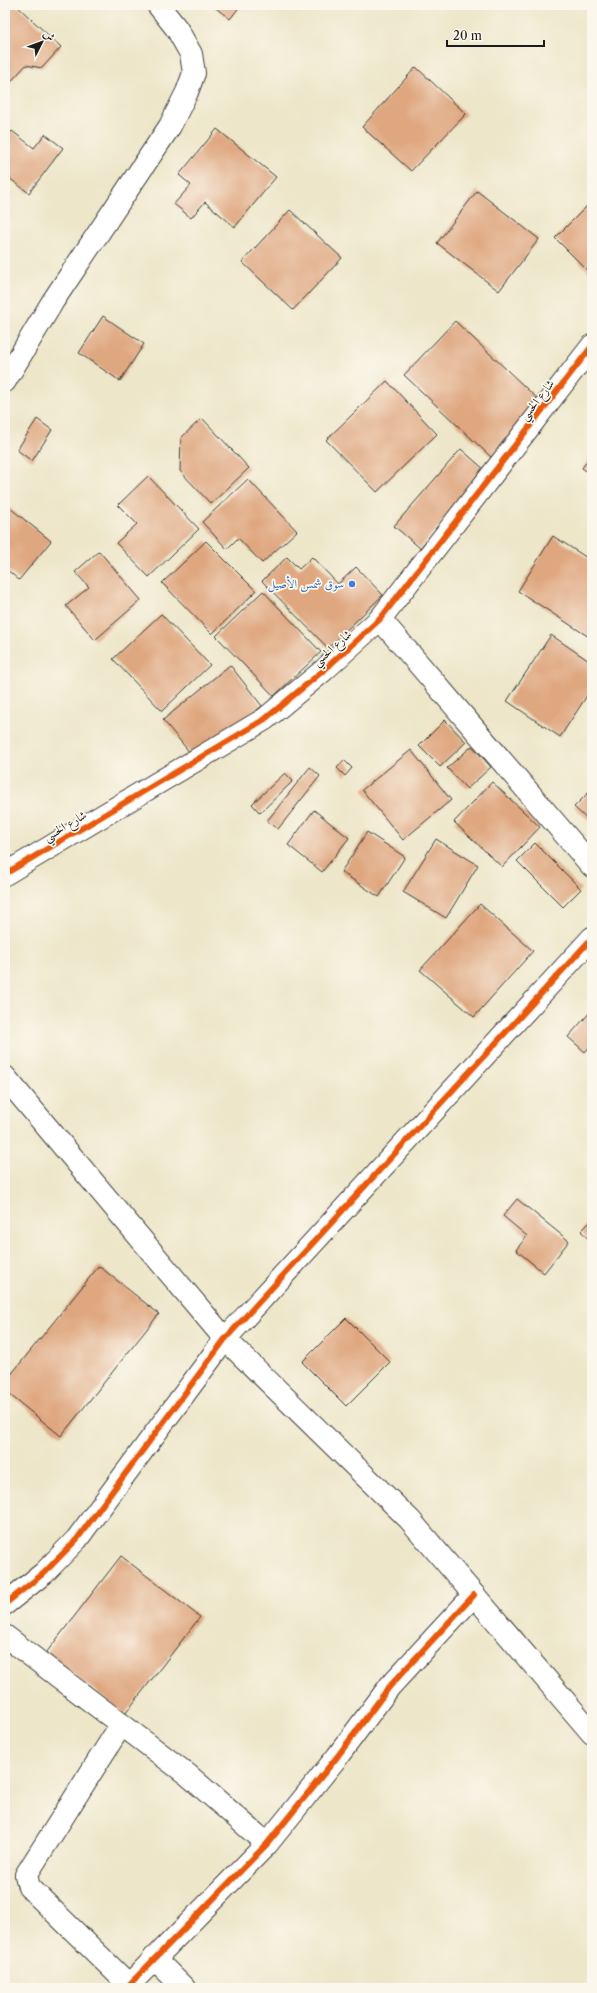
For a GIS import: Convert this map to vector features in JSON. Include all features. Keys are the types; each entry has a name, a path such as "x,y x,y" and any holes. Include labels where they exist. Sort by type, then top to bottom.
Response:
{"street":[{"path":"5,380 53,301 170,126 187,92 194,73 191,54 177,29 158,5"},
{"name":"شارع الحسي","path":"5,874 265,720 324,670 380,619 592,346"},
{"path":"380,619 592,866"},
{"path":"5,1604 44,1574 77,1540 225,1339 592,938"},
{"path":"5,1078 225,1339 410,1520 592,1733"},
{"path":"121,1725 26,1875 29,1887 127,1986 267,1844 390,1686 474,1595"},
{"path":"5,1636 188,1776 267,1844"},
{"path":"154,1958 184,1988"}],"building":[{"path":"5,5 16,5 61,47 42,68 26,65 5,88"},
{"path":"212,5 241,5 230,19"},
{"path":"416,67 466,114 411,171 362,127"},
{"path":"217,129 276,177 235,227 205,202 191,218 174,204 191,185 179,175"},
{"path":"12,131 34,148 45,134 63,148 29,193 5,175 5,140"},
{"path":"477,191 539,239 499,291 437,243"},
{"path":"592,201 592,275 555,238"},
{"path":"290,210 342,258 293,310 242,262"},
{"path":"103,316 144,344 120,381 79,353"},
{"path":"455,321 542,403 491,457 404,375"},
{"path":"387,381 437,434 377,492 326,440"},
{"path":"202,418 249,468 211,504 180,471 181,438"},
{"path":"37,419 52,430 32,461 17,450"},
{"path":"461,449 486,471 420,548 394,526"},
{"path":"592,454 592,475 582,468"},
{"path":"148,476 199,529 149,577 116,543 137,524 118,505"},
{"path":"248,479 297,531 262,563 238,538 227,549 202,522"},
{"path":"5,504 51,541 19,580 5,568"},
{"path":"553,536 592,561 592,631 589,637 518,591"},
{"path":"206,541 256,591 212,634 162,583"},
{"path":"99,551 141,600 95,640 66,606 89,587 75,572"},
{"path":"287,557 299,569 312,557 338,584 356,567 383,595 328,648 262,581"},
{"path":"263,591 321,652 274,696 216,636"},
{"path":"161,614 210,665 162,711 113,659"},
{"path":"551,635 592,663 592,688 560,737 507,701"},
{"path":"230,665 262,706 196,760 163,720"},
{"path":"445,720 466,742 440,767 419,746"},
{"path":"472,746 491,767 467,789 447,768"},
{"path":"411,750 451,800 403,840 362,790"},
{"path":"344,760 352,768 345,776 337,768"},
{"path":"310,767 320,776 278,829 267,821"},
{"path":"285,773 293,781 260,813 252,804"},
{"path":"492,782 540,827 502,867 454,822"},
{"path":"592,789 592,824 574,807"},
{"path":"314,810 349,838 322,872 288,845"},
{"path":"367,832 405,857 379,897 341,872"},
{"path":"436,839 478,865 446,918 403,892"},
{"path":"535,843 581,889 563,907 517,861"},
{"path":"480,904 533,951 474,1017 420,970"},
{"path":"592,1010 592,1044 585,1052 568,1037"},
{"path":"517,1199 569,1241 544,1273 516,1250 527,1236 503,1216"},
{"path":"592,1220 592,1243 581,1231"},
{"path":"99,1266 159,1314 61,1436 5,1391 5,1382"},
{"path":"346,1318 390,1362 346,1406 302,1362"},
{"path":"121,1556 200,1617 125,1714 46,1653"}],"cycle path":[{"path":"5,874 265,719 324,670 380,619 592,346"},
{"path":"5,1604 44,1573 77,1539 225,1339 592,938"},
{"path":"126,1988 267,1844 337,1757 390,1686 474,1595"}],"place":[{"name":"سوق شمس الأصيل","path":"352,584"}]}
